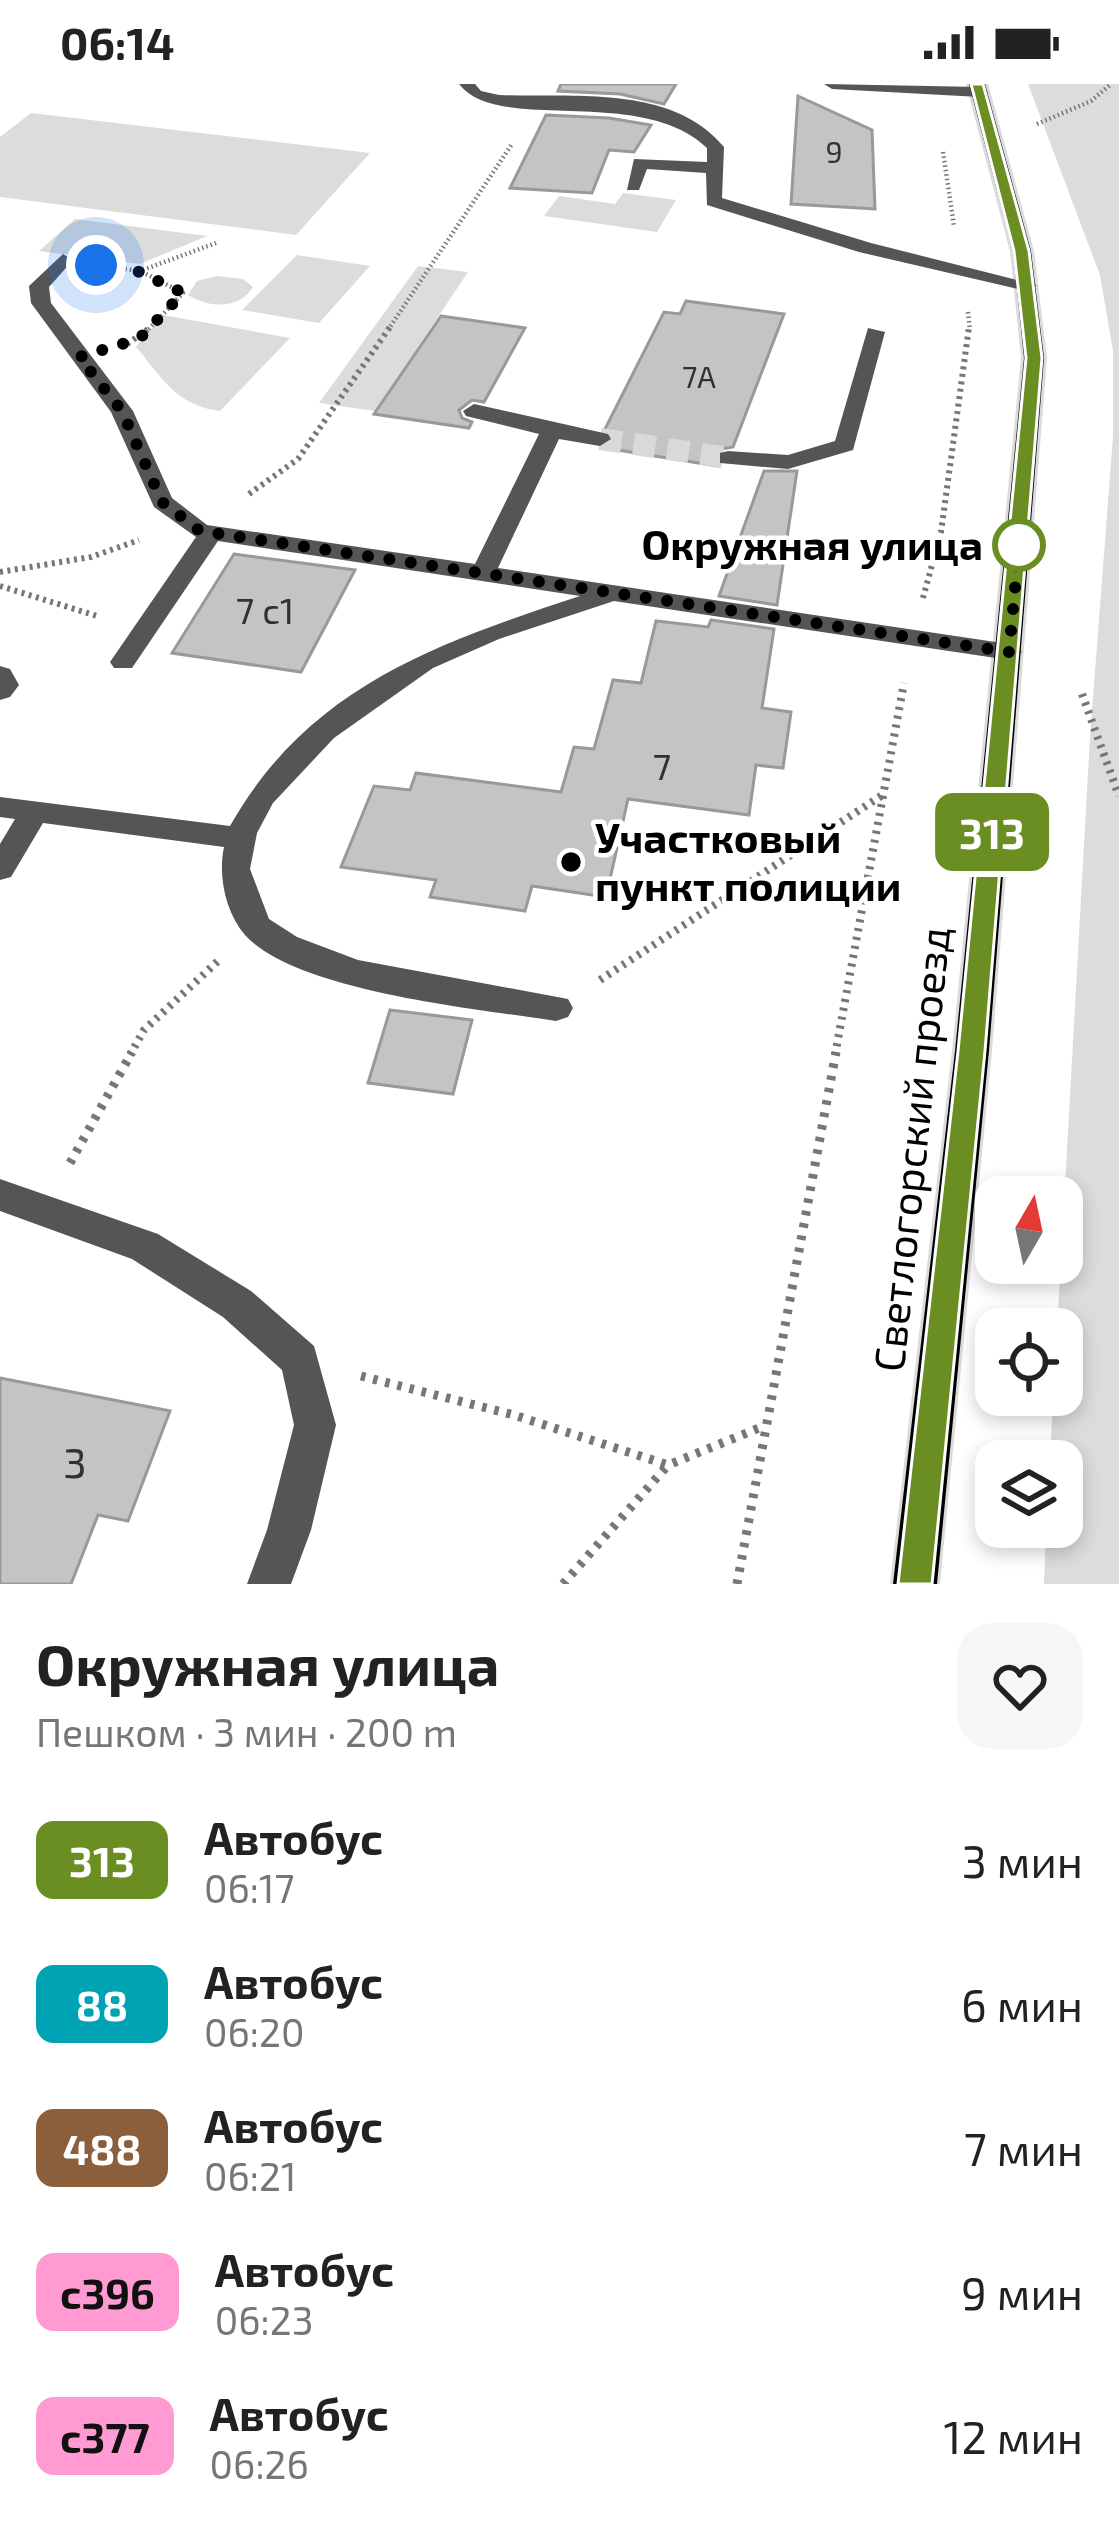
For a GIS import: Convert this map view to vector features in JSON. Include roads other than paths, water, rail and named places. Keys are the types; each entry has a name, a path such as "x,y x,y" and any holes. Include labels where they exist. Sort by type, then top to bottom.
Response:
{"main road":[{"name":"Светлогорский проезд","path":"915,1584 1034,358 1027,285 1008,190 978,88"}],"lane":[{"path":"467,84 476,95 515,101 660,109 688,117 716,146 713,201 960,272 1027,285"},
{"path":"832,84 978,88"},
{"path":"633,186 640,163 716,168"},
{"path":"63,260 39,286 41,303 122,411 162,502 201,530 1009,652"},
{"path":"728,458 760,463 816,460 845,445 875,332"},
{"path":"474,411 600,439"},
{"path":"483,573 552,431"},
{"path":"123,662 201,530"},
{"path":"556,1008 389,980 306,956 256,926 233,884 237,838 311,742 359,703 428,659 610,594"},
{"path":"0,675 4,685 0,691"},
{"path":"0,807 237,838"},
{"path":"0,868 34,812"},
{"path":"0,1195 145,1246 237,1304 301,1360 315,1425 289,1530 269,1584"}],"tunnel":[{"path":"600,439 728,458"}],"place":[{"name":"Окружная улица","path":"1019,545"},
{"name":"Участковый пункт полиции","path":"571,862"}]}
